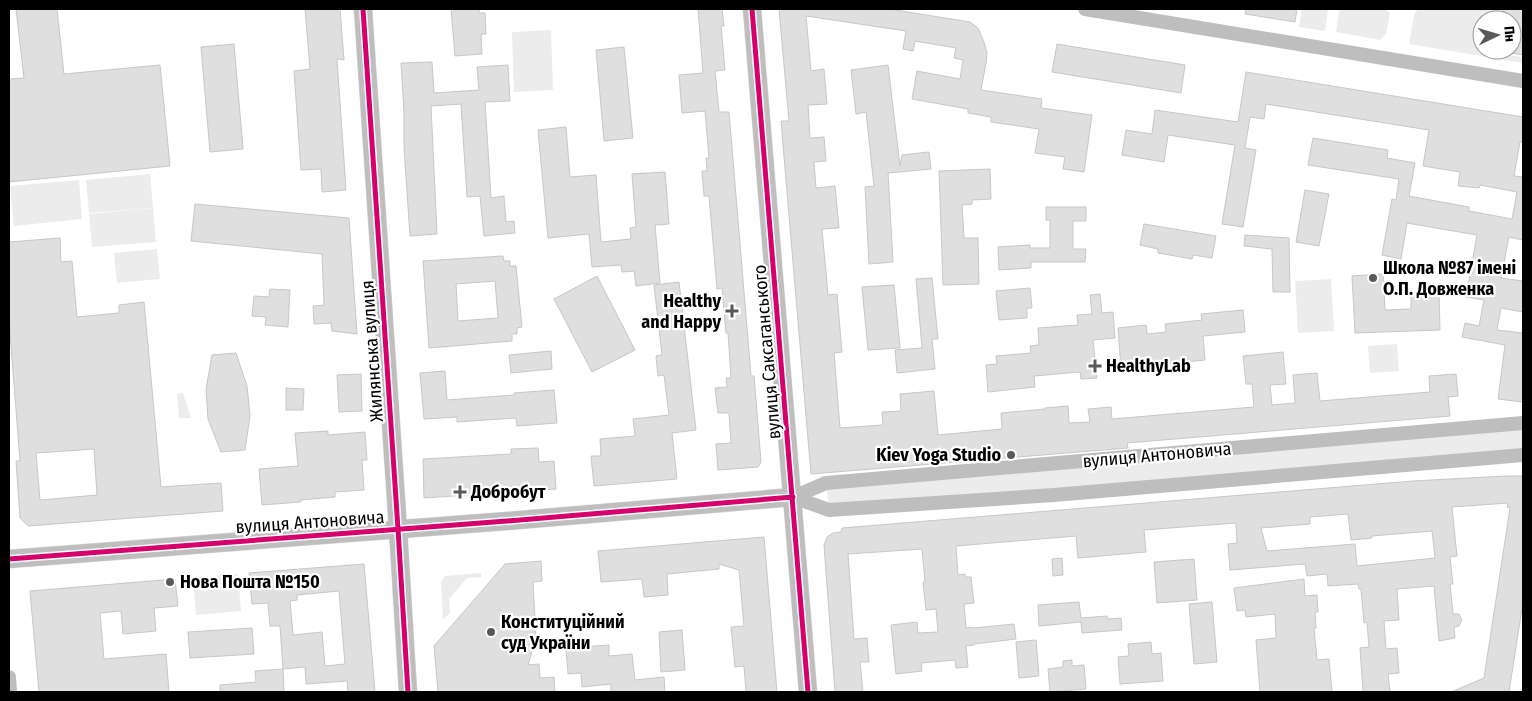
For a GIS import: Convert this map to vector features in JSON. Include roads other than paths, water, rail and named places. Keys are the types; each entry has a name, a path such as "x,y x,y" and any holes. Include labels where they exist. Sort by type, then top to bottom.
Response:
{"main road":[{"name":"Жилянська вулиця","path":"362,9 408,692"},
{"name":"вулиця Саксаганського","path":"752,9 808,692"},
{"name":"вулиця Антоновича","path":"9,559 793,498"}],"street":[{"path":"1084,9 1523,81"},
{"name":"вулиця Антоновича","path":"793,498 826,483 1523,423"},
{"name":"вулиця Антоновича","path":"793,498 829,510 1054,495 1523,455"},
{"path":"9,676 10,692"}],"place":[{"name":"Школа №87 імені О.П. Довженка","path":"1373,278"},
{"name":"Healthy and Happy","path":"732,311"},
{"name":"HealthyLab","path":"1095,366"},
{"name":"Kiev Yoga Studio","path":"1011,455"},
{"name":"Добробут","path":"460,492"},
{"name":"Нова Пошта №150","path":"170,582"},
{"name":"Конституційний суд України","path":"491,632"}]}
